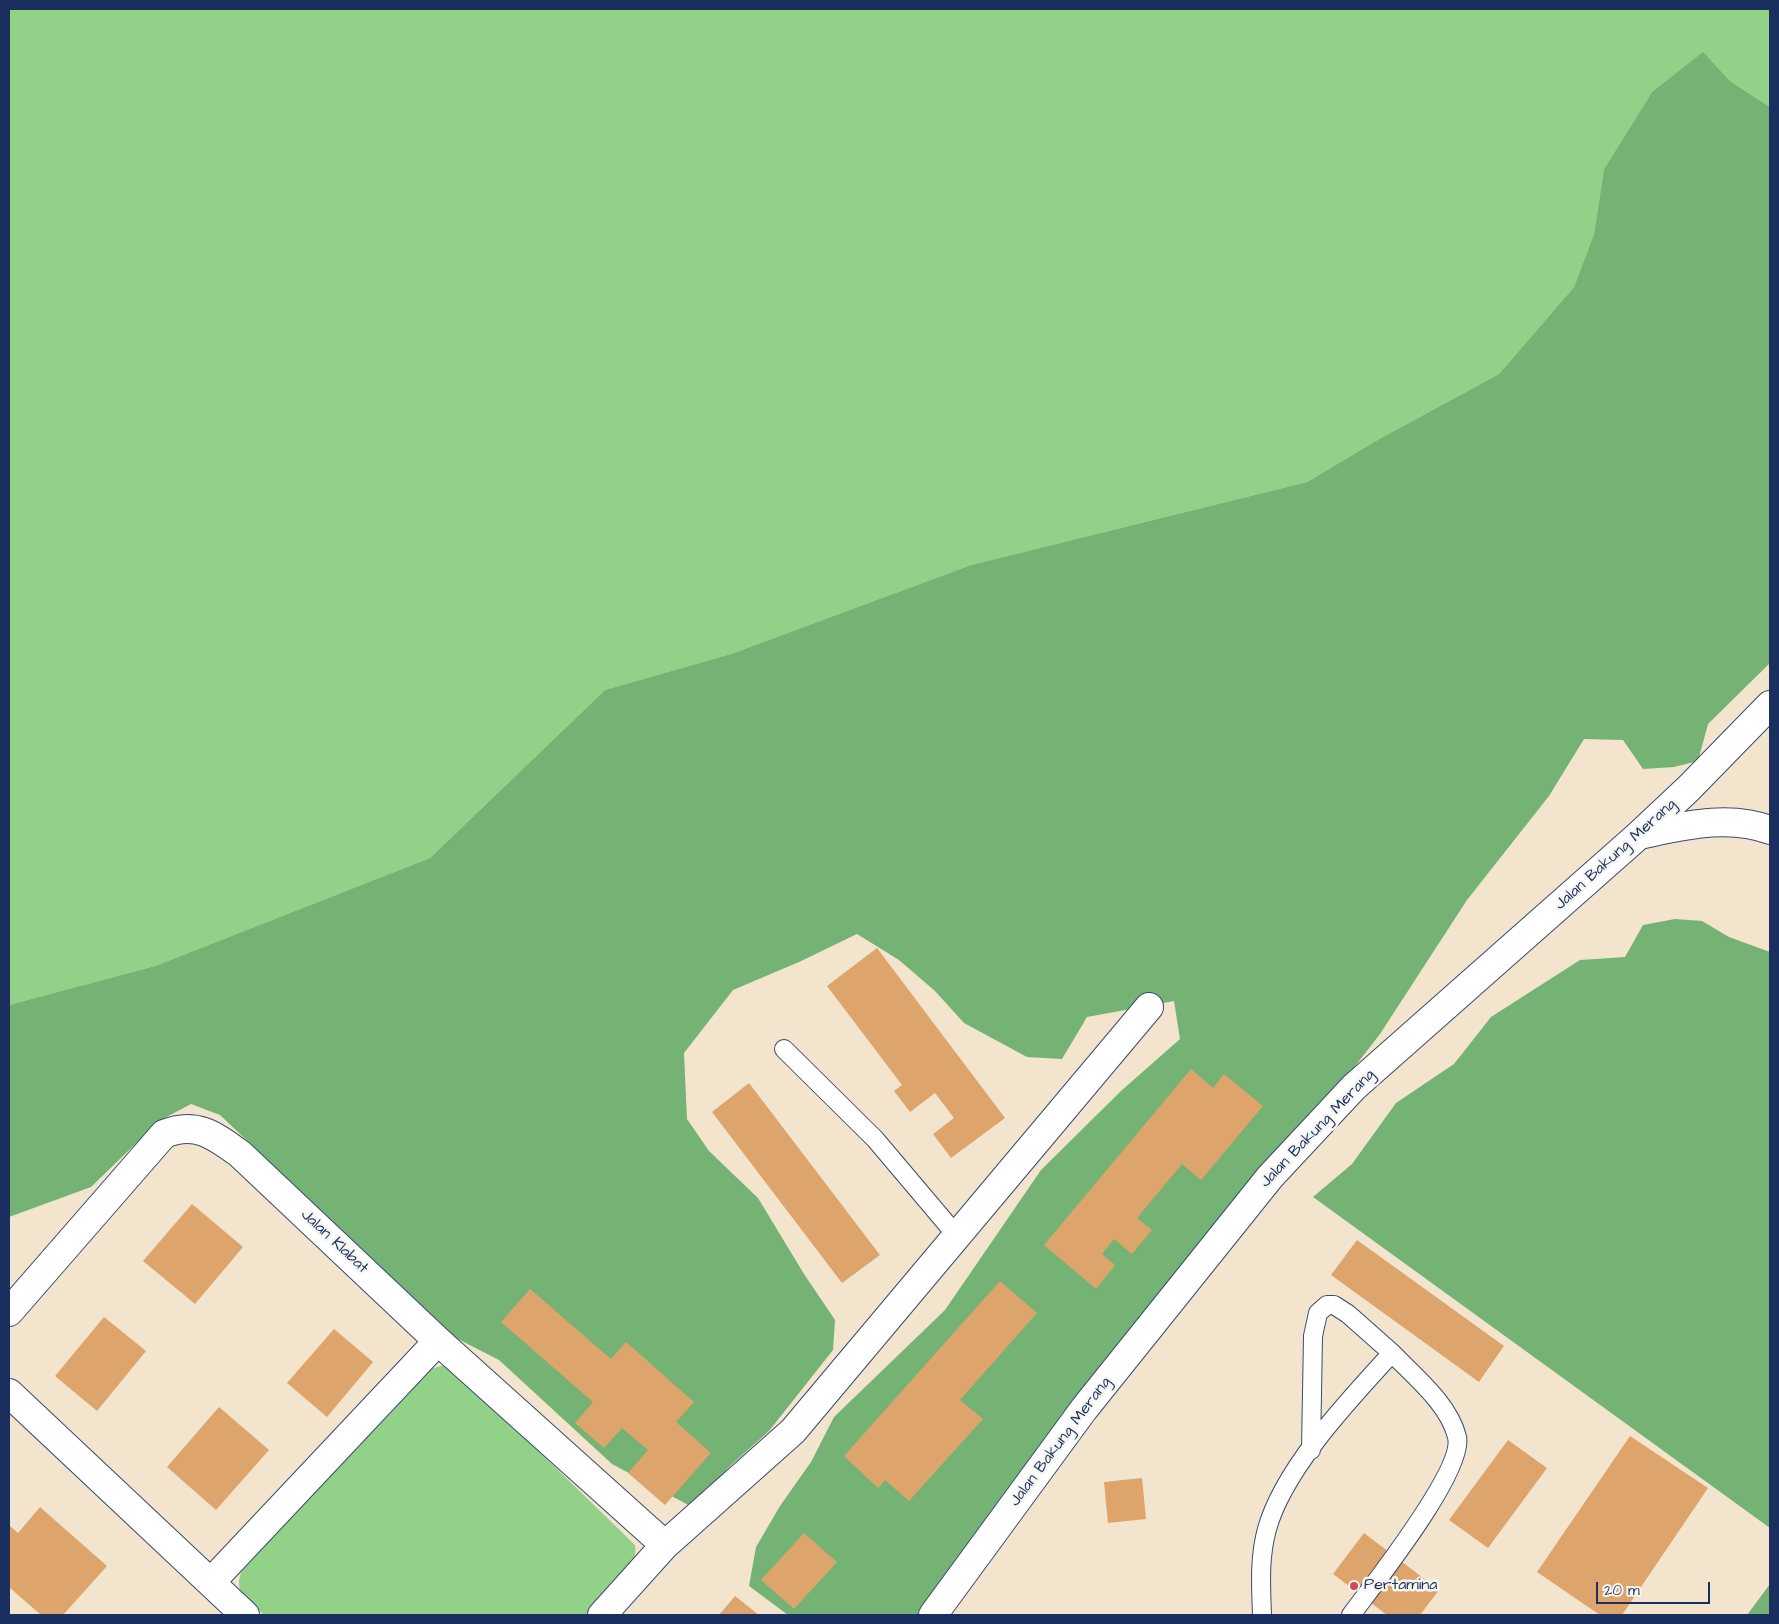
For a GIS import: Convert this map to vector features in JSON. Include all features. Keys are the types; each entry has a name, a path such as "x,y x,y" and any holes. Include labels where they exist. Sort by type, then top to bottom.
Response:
{"street":[{"name":"Jalan Bakung Merang","path":"933,1615 1084,1409 1270,1177 1354,1087 1639,835 1689,788 1770,705"},
{"path":"1639,835 1698,823 1750,822 1770,830"},
{"path":"602,1615 665,1545 793,1431 1149,1006"},
{"name":"Jalan Klabat","path":"9,1312 164,1134 180,1127 209,1134 240,1154 438,1341 665,1545"},
{"path":"211,1582 438,1341"},
{"path":"9,1392 245,1615"}],"lane":[{"path":"784,1049 875,1139 957,1236"},
{"path":"1310,1450 1313,1336 1318,1313 1327,1305 1334,1305 1348,1314 1392,1354 1435,1398 1450,1422 1457,1438 1456,1455 1432,1501 1351,1615"},
{"path":"1262,1615 1260,1567 1268,1528 1286,1486 1310,1450 1353,1396 1392,1354"}],"green space":[{"path":"9,9 1770,9 1770,107 1730,81 1703,53 1652,92 1604,169 1594,234 1574,287 1499,374 1381,438 1307,482 971,565 731,654 605,690 430,858 155,966 9,1005"},
{"path":"1703,52 1730,81 1770,107 1770,663 1708,724 1698,761 1674,767 1643,769 1623,740 1584,739 1549,796 1467,900 1380,1034 930,1615 788,1615 749,1586 756,1547 780,1506 811,1462 834,1417 945,1310 1041,1170 1121,1091 1180,1039 1174,1001 1087,1017 1062,1059 1027,1057 964,1023 935,991 899,960 857,934 799,962 733,990 684,1053 687,1119 709,1151 758,1198 804,1274 835,1320 833,1350 769,1431 729,1467 692,1507 612,1464 499,1360 454,1337 220,1115 191,1104 159,1121 91,1187 9,1217 9,1005 155,966 430,858 605,690 731,654 971,565 1307,482 1381,438 1499,374 1574,287 1594,234 1604,169 1652,92"},
{"path":"1675,919 1702,921 1729,937 1770,952 1770,1528 1313,1197 1352,1164 1396,1103 1454,1064 1491,1017 1580,960 1625,957 1643,925"},
{"path":"444,1365 451,1366 635,1545 635,1554 627,1573 588,1615 264,1615 248,1601 241,1591 239,1578 242,1570 428,1370"},
{"path":"1770,1584 1770,1615 1747,1615"}],"building":[{"path":"877,948 1005,1118 951,1158 933,1134 954,1118 935,1093 910,1112 894,1091 902,1085 827,986"},
{"path":"1191,1069 1213,1088 1224,1074 1263,1106 1201,1180 1182,1164 1137,1218 1152,1230 1132,1254 1114,1239 1102,1254 1115,1265 1096,1289 1044,1245"},
{"path":"749,1083 880,1255 842,1283 712,1112"},
{"path":"192,1204 243,1247 195,1304 143,1261"},
{"path":"1357,1240 1504,1346 1479,1382 1331,1275"},
{"path":"1000,1281 1037,1313 960,1400 983,1419 909,1501 885,1480 878,1488 844,1456"},
{"path":"530,1289 611,1359 626,1342 694,1402 676,1422 711,1453 665,1505 628,1473 648,1450 622,1428 604,1448 575,1423 593,1402 501,1322"},
{"path":"104,1317 146,1351 97,1411 55,1376"},
{"path":"334,1329 373,1362 327,1417 287,1383"},
{"path":"219,1407 269,1450 216,1510 167,1467"},
{"path":"1630,1436 1708,1488 1622,1615 1600,1615 1537,1572"},
{"path":"1508,1440 1547,1468 1488,1548 1449,1520"},
{"path":"1142,1478 1146,1519 1108,1523 1104,1482"},
{"path":"40,1507 107,1566 63,1615 41,1615 9,1587 9,1525 18,1533"},
{"path":"804,1533 837,1562 794,1609 761,1580"},
{"path":"1364,1533 1439,1590 1420,1615 1387,1615 1333,1574"},
{"path":"735,1596 759,1615 719,1615"}],"place":[{"name":"Pertamina","path":"1354,1586"}]}
